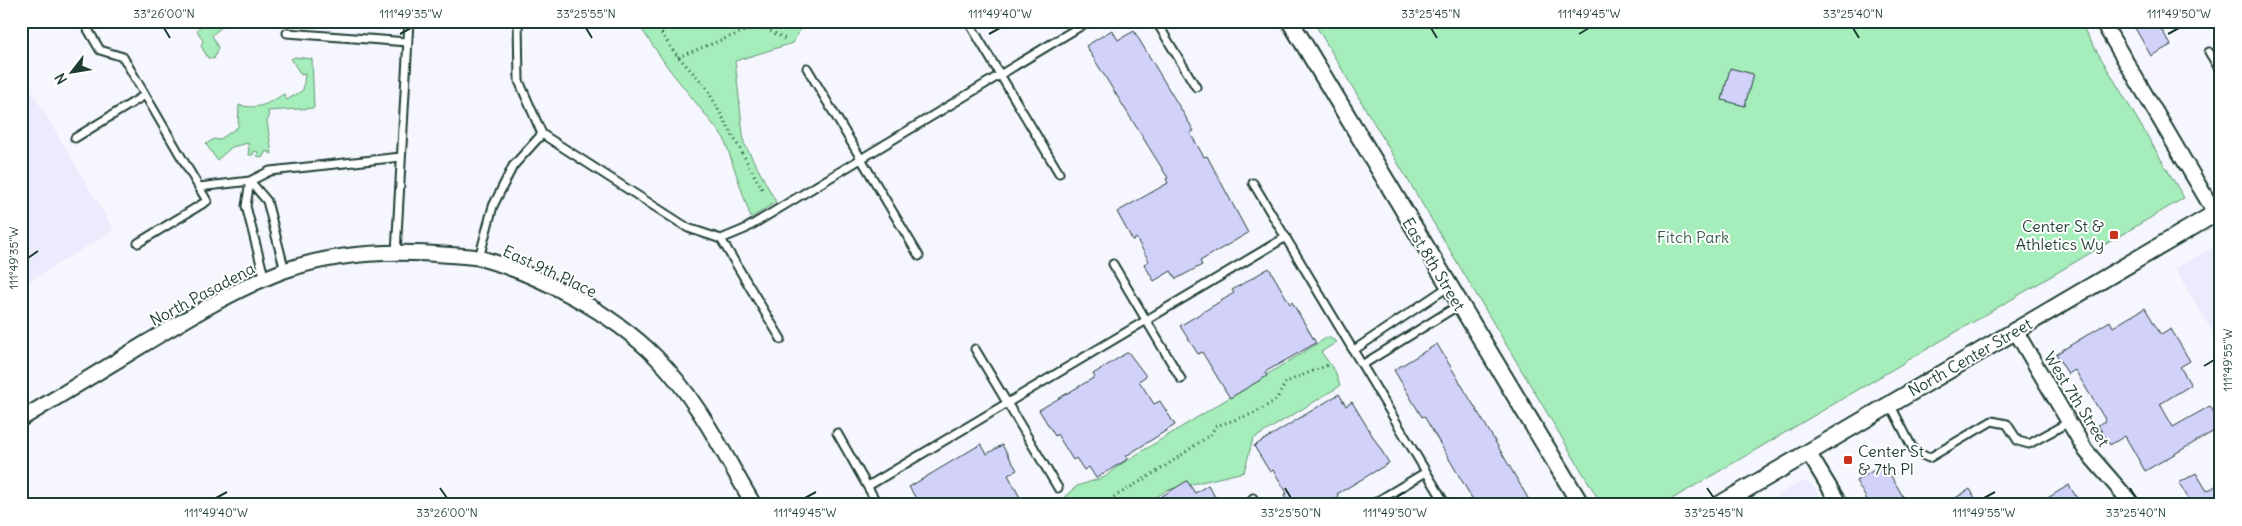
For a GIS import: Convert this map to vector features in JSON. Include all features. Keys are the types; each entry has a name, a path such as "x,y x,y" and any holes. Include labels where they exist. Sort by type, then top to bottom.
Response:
{"street":[{"name":"East 8th Street","path":"1290,21 1448,287 1581,505"},
{"path":"2102,21 2218,211"},
{"name":"North Center Street","path":"1719,505 2218,211"},
{"name":"East 9th Place","path":"417,252 479,258 525,274 564,293 617,324 657,358 696,405 754,505"},
{"name":"North Pasadena","path":"21,419 172,327 235,292 285,271 344,256 417,252"},
{"name":"West 7th Street","path":"2015,330 2086,451 2133,505"},
{"path":"1808,452 1840,505"}],"lane":[{"path":"82,21 100,50 123,56 207,201 138,243"},
{"path":"396,253 409,21"},
{"path":"518,21 518,81 542,134 688,228 721,239 745,230 1089,21"},
{"path":"968,21 1059,174"},
{"path":"1156,21 1196,87"},
{"path":"287,34 408,42"},
{"path":"2209,52 2221,72"},
{"path":"807,68 919,256"},
{"path":"75,138 145,95"},
{"path":"479,258 493,206 513,166 542,134"},
{"path":"199,187 250,181 270,171 401,157"},
{"path":"250,181 267,201 285,271"},
{"path":"250,181 246,206 265,280"},
{"path":"1253,183 1446,505"},
{"path":"868,486 1286,237"},
{"path":"721,239 780,339"},
{"path":"1113,264 1182,379"},
{"path":"1354,350 1448,287"},
{"path":"1362,365 1459,305"},
{"path":"975,349 1058,488"},
{"path":"1890,404 1914,451 1929,458 1992,421 2007,424 2018,441 2029,444 2069,422"},
{"path":"837,433 878,505"},
{"path":"1371,505 1426,472"}],"path":[{"path":"653,21 678,57 706,87 764,190"},
{"path":"678,57 760,25 785,39"},
{"path":"1101,505 1164,467 1210,435 1216,426 1255,413 1276,400 1286,382 1328,364"}],"shaded area":[{"path":"21,73 114,230 21,286"},
{"path":"2221,242 2221,346 2175,269"},
{"path":"1802,481 1812,484 1825,505 1761,505"}],"green space":[{"path":"201,21 229,21 212,35 218,48 214,59 208,58 201,46 203,41 197,30 203,23"},
{"path":"636,21 805,21 793,43 735,61 744,143 776,202 751,218 724,138 669,69"},
{"name":"Fitch Park","path":"1313,21 2079,21 2184,198 1662,505 1602,505"},
{"path":"295,57 312,59 314,108 268,111 269,118 267,121 272,154 266,151 262,158 257,156 258,152 254,151 253,155 249,155 248,143 232,147 217,160 206,144 214,139 219,140 238,127 239,105 252,107 263,105 284,94 287,100 303,90 305,74 301,75 291,59"},
{"path":"1328,337 1337,342 1321,352 1335,371 1340,386 1253,439 1244,472 1167,490 1145,505 1055,505 1077,486 1105,477 1118,466"}],"building":[{"path":"2131,21 2156,21 2171,45 2151,56"},
{"path":"1112,30 1118,40 1134,31 1194,131 1190,133 1204,157 1207,156 1248,233 1200,261 1202,265 1176,279 1171,271 1154,281 1144,264 1149,261 1136,238 1133,241 1117,212 1168,183 1166,179 1168,178 1086,46"},
{"path":"1730,68 1753,74 1745,106 1722,100"},
{"path":"1269,268 1316,343 1265,372 1267,376 1230,398 1202,352 1198,354 1180,326 1234,293 1232,290"},
{"path":"2145,308 2161,335 2171,329 2190,361 2180,367 2191,385 2160,404 2173,427 2210,406 2221,427 2145,471 2125,436 2110,445 2098,425 2106,421 2075,370 2068,374 2056,354 2110,321 2113,327"},
{"path":"1437,344 1532,505 1476,505 1424,416 1422,417 1394,370"},
{"path":"1128,352 1146,376 1139,381 1154,404 1160,401 1175,425 1126,456 1128,459 1096,478 1089,467 1084,470 1076,458 1073,460 1039,410 1095,377 1093,374"},
{"path":"1339,394 1346,406 1352,402 1389,463 1337,494 1339,497 1326,505 1289,505 1284,495 1287,493 1273,470 1270,472 1254,446"},
{"path":"981,444 987,454 1002,445 1017,470 1008,475 1024,505 920,505 909,487"},
{"path":"1884,464 1908,505 1870,505 1856,481"},
{"path":"2196,473 2207,491 2221,483 2221,505 2183,505 2190,501 2179,483"},
{"path":"1187,481 1195,493 1208,485 1220,505 1167,505 1162,496"},
{"path":"2069,485 2081,505 2036,505"},
{"path":"1970,489 1979,505 1944,505"}],"place":[{"name":"Center St & Athletics Wy","path":"2114,235"},
{"name":"Center St & 7th Pl","path":"1848,460"}]}
